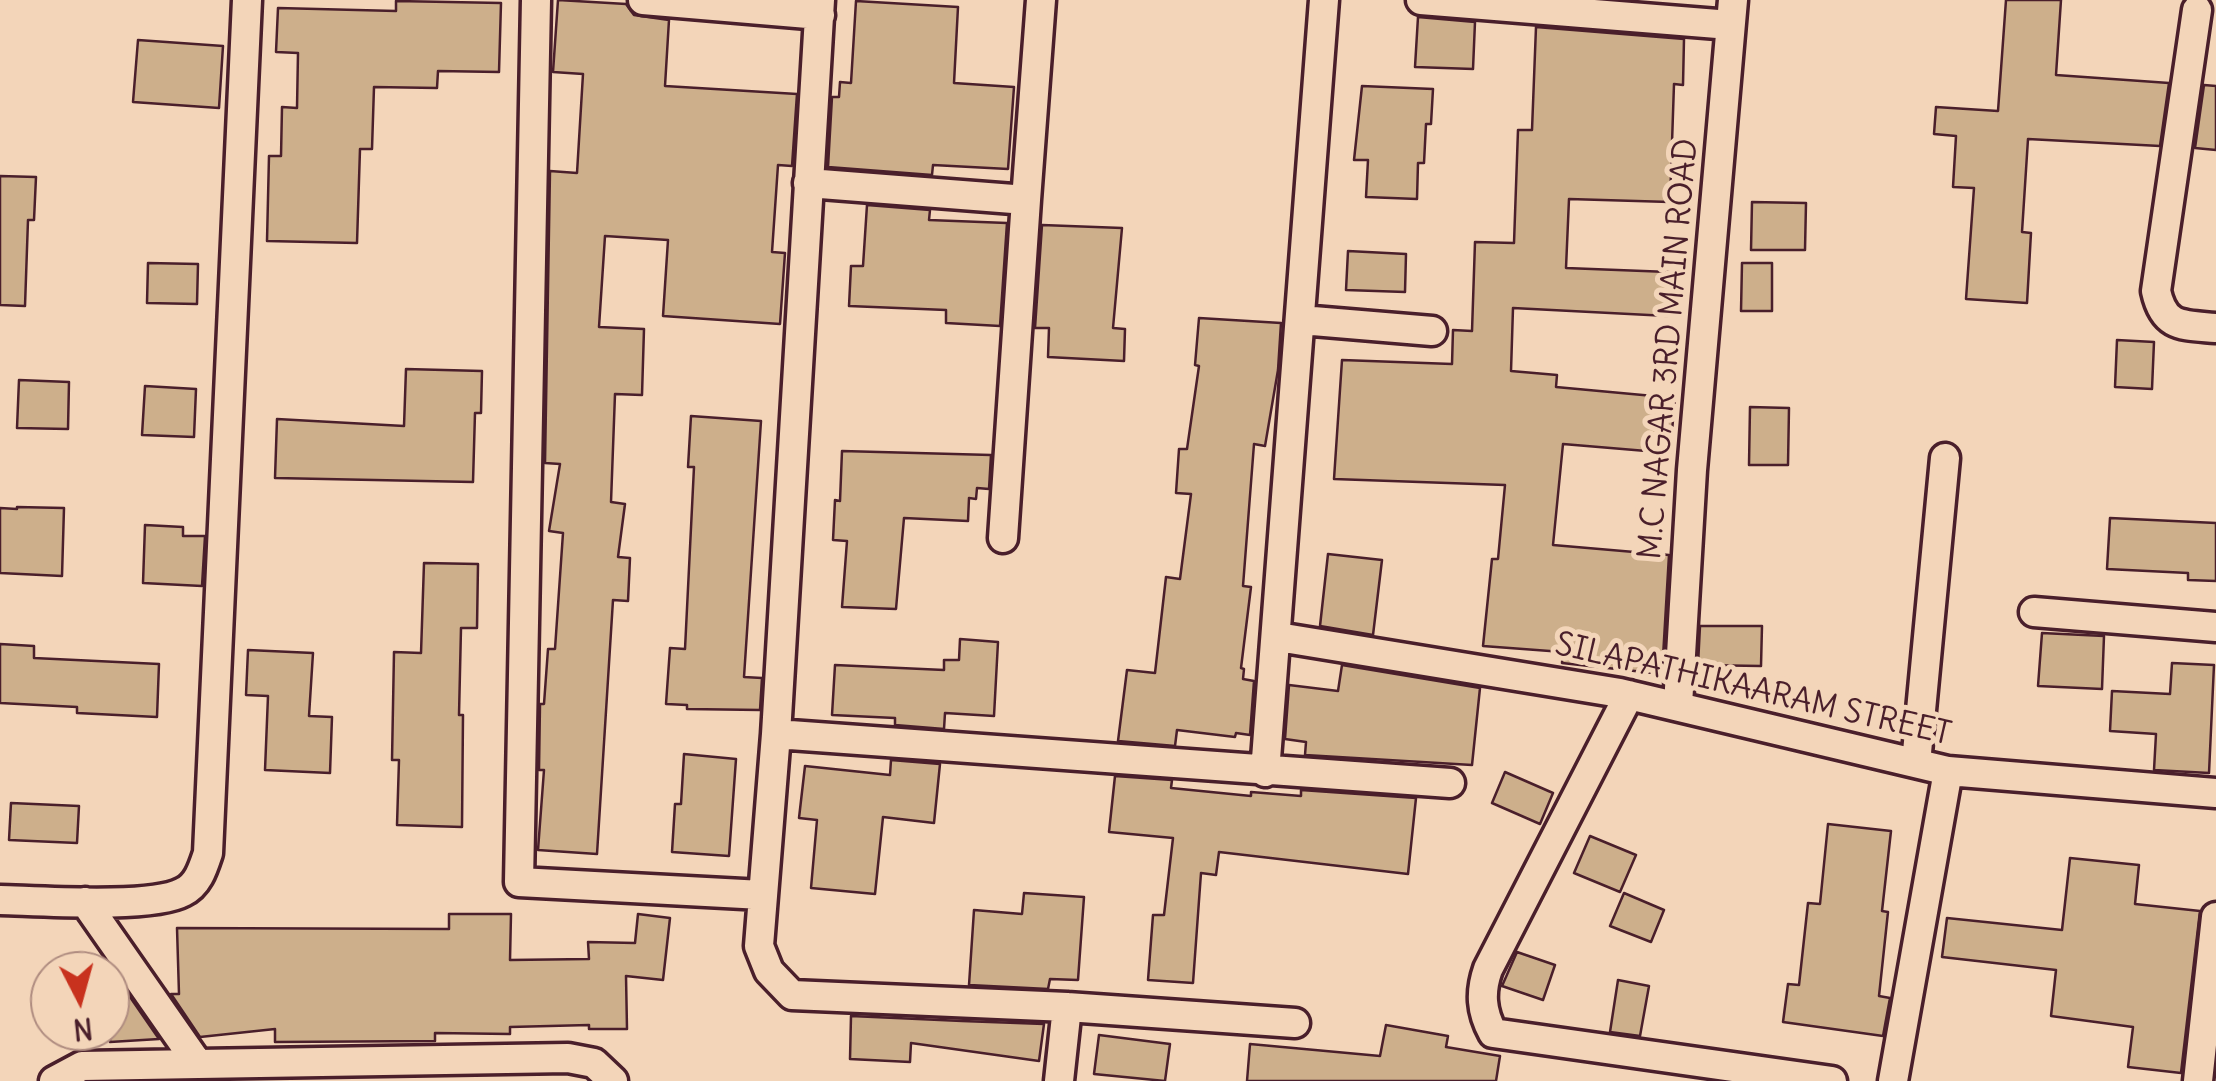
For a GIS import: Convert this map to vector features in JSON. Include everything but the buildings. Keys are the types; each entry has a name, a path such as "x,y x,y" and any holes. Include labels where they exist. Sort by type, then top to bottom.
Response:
{"street":[{"path":"0,900 158,899 184,892 202,873 208,853 247,0"},
{"path":"536,0 519,882 762,894"},
{"path":"643,0 820,7 776,734 762,894 760,946 769,970 792,995 1067,1007 1295,1024"},
{"path":"1003,538 1041,0"},
{"path":"1266,772 1324,0"},
{"path":"1421,0 1731,12"},
{"path":"2203,7 2156,291 2160,310 2170,320 2183,326 2216,328"},
{"name":"M.C NAGAR 3RD MAIN ROAD","path":"1678,705 1693,451 1731,12"},
{"path":"808,182 1026,200"},
{"path":"1301,320 1432,331"},
{"path":"1916,763 1945,458"},
{"path":"2034,612 2216,627"},
{"name":"SILAPATHIKAARAM STREET","path":"1278,638 1500,671 1629,695 1948,770 2216,792"},
{"path":"1629,695 1488,969 1482,1002 1492,1034 1832,1081"},
{"path":"776,734 1450,783"},
{"path":"1893,1081 1948,770"},
{"path":"85,902 198,1064"},
{"path":"2198,1081 2212,995 2216,917"},
{"path":"1059,1081 1067,1007"},
{"path":"54,1081 82,1066 568,1058 594,1063 613,1081"}]}
